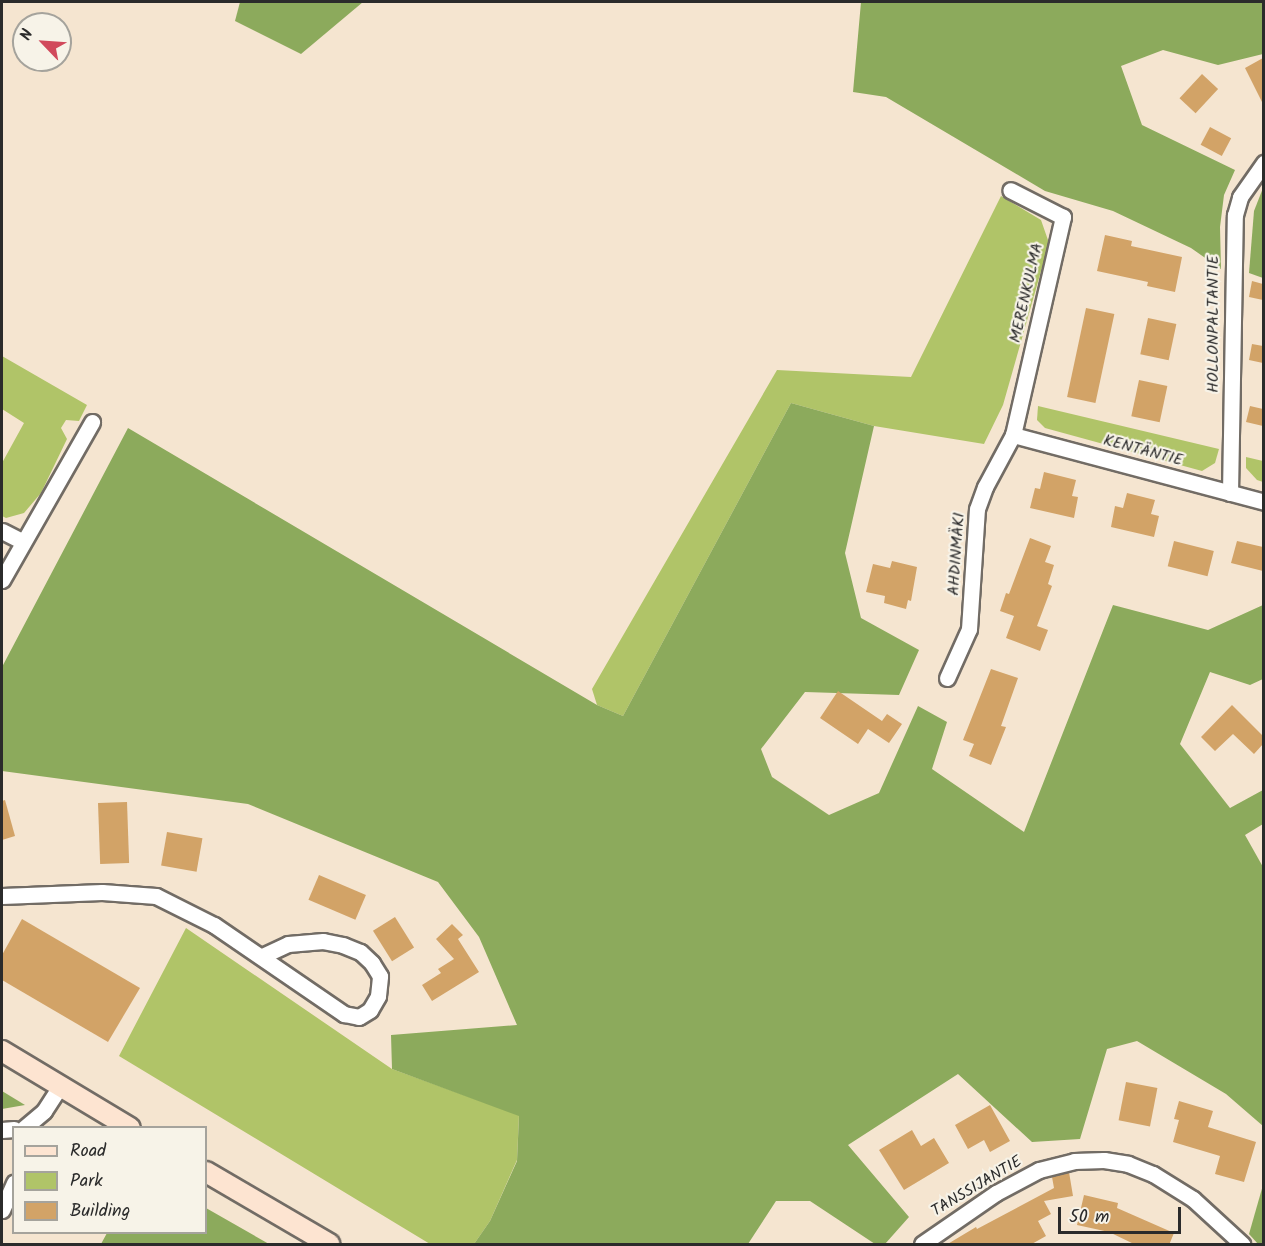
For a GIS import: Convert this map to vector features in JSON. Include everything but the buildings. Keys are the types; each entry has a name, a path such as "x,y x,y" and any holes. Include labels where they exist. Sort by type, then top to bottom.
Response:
{"street":[{"name":"HOLLONPALTANTIE","path":"1230,493 1235,216 1240,197 1263,163"},
{"name":"MERENKULMA","path":"1010,190 1063,217 1013,435"},
{"path":"2,580 22,541 92,422"},
{"name":"KENTÄNTIE","path":"1013,435 1263,502"},
{"name":"AHDINMÄKI","path":"947,678 969,629 977,509 985,487 1013,435"},
{"path":"2,531 22,541"},
{"path":"2,896 102,892 156,896 183,908 262,956 344,1014 359,1017 370,1010 378,996 380,976 372,963 360,952 343,945 323,941 288,944 262,956"},
{"path":"2,1051 127,1126"},
{"path":"26,1126 44,1111 60,1086"},
{"name":"TANSSIJANTIE","path":"922,1245 996,1193 1039,1170 1074,1161 1104,1160 1128,1164 1153,1174 1193,1199 1242,1245"},
{"path":"207,1173 328,1245"},
{"path":"2,1210 12,1188"}],"green space":[{"path":"240,2 363,2 301,54 235,21"},
{"path":"861,2 1263,2 1263,54 1218,65 1163,50 1121,66 1142,125 1235,170 1224,195 1220,227 1221,269 1191,248 1113,211 1045,191 886,97 853,92"},
{"path":"1263,188 1263,278 1249,273 1254,211"},
{"path":"1001,196 1041,220 1049,243 1003,405 984,444 874,426 791,403 623,716 597,705 592,689 777,370 911,377"},
{"path":"2,356 87,405 79,421 66,420 61,428 67,439 41,493 24,513 6,518 2,516 2,463 24,423 2,409"},
{"path":"791,403 874,426 845,553 861,618 919,650 899,695 805,692 761,749 772,777 829,815 879,793 918,706 947,722 932,769 1024,832 1113,605 1208,630 1263,605 1263,679 1250,685 1210,672 1180,744 1230,808 1263,790 1263,824 1245,835 1263,867 1263,1126 1226,1094 1137,1041 1107,1049 1080,1139 1032,1142 958,1074 848,1145 909,1217 885,1244 875,1244 810,1201 776,1201 748,1244 474,1244 490,1221 517,1161 519,1116 392,1069 391,1035 517,1025 479,937 438,882 248,804 2,771 2,667 128,428 597,705 623,716"},
{"path":"1038,406 1219,449 1215,463 1202,471 1045,428 1037,420"},
{"path":"1246,457 1263,461 1263,482 1257,480 1246,468"},
{"path":"186,928 392,1069 519,1115 517,1160 490,1221 474,1244 430,1244 119,1056"},
{"path":"2,1091 25,1105 2,1109"},
{"path":"1263,1185 1263,1244 1258,1244 1249,1234"},
{"path":"207,1209 269,1244 101,1244 106,1234 207,1234"}]}
